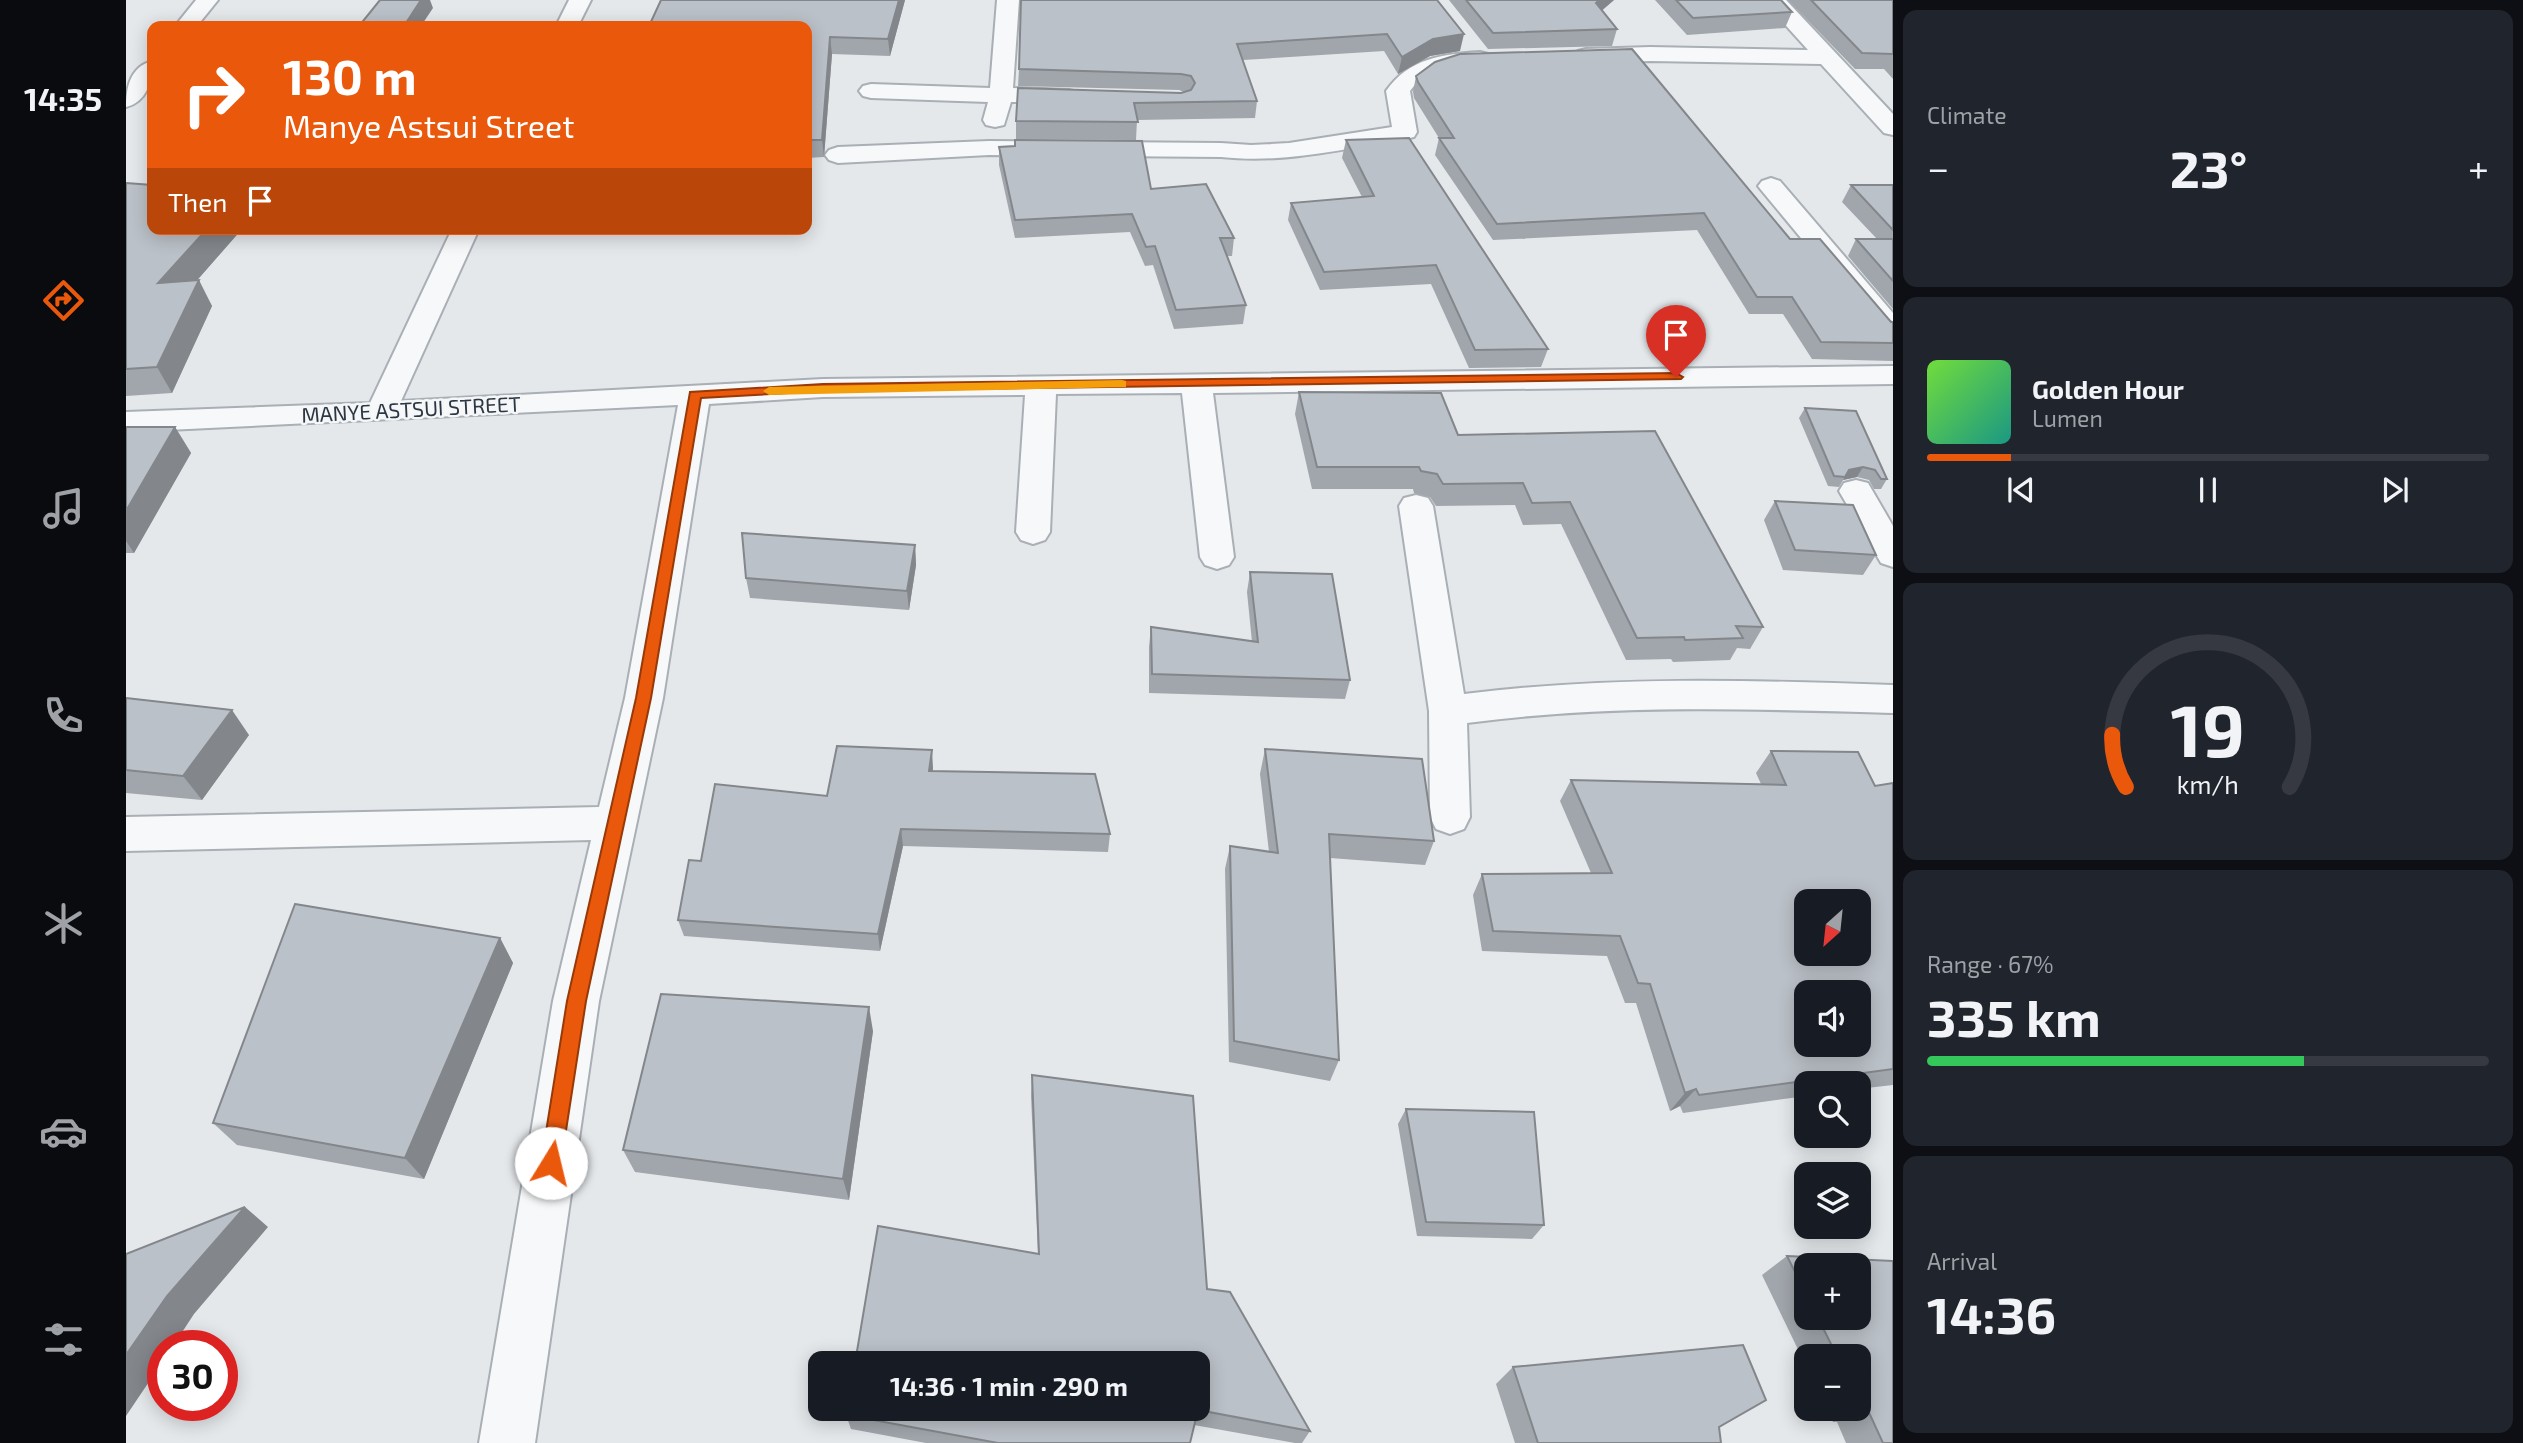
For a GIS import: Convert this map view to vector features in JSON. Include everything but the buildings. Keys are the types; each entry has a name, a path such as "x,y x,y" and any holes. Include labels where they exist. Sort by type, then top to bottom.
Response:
{"street":[{"path":"190,21 207,0"},
{"path":"570,21 580,0"},
{"path":"989,148 1001,95 1008,0"},
{"path":"1774,0 1893,128"},
{"path":"1466,39 1481,59"},
{"path":"1559,57 1650,54 1829,58"},
{"path":"838,155 989,148 1221,150 1251,153 1371,139 1412,143 1398,91 1406,77 1432,65 1507,58"},
{"path":"126,100 147,74"},
{"path":"872,91 1097,98"},
{"path":"1771,187 1893,331"},
{"path":"380,412 463,235"},
{"name":"MANYE ASTSUI STREET","path":"126,422 380,412 823,388 1196,382 1559,368 1893,375"},
{"path":"1196,382 1217,557"},
{"path":"1033,532 1041,386"},
{"path":"507,1443 576,1001 644,698 695,395"},
{"path":"1856,491 1893,555"},
{"path":"1416,506 1448,711 1450,817"},
{"path":"1448,711 1520,700 1622,694 1893,699"},
{"path":"126,834 616,823"}],"slow traffic":[{"path":"769,391 1122,384"}],"route":[{"path":"551,1163 576,1001 644,698 695,395 823,388 1676,377"}]}
